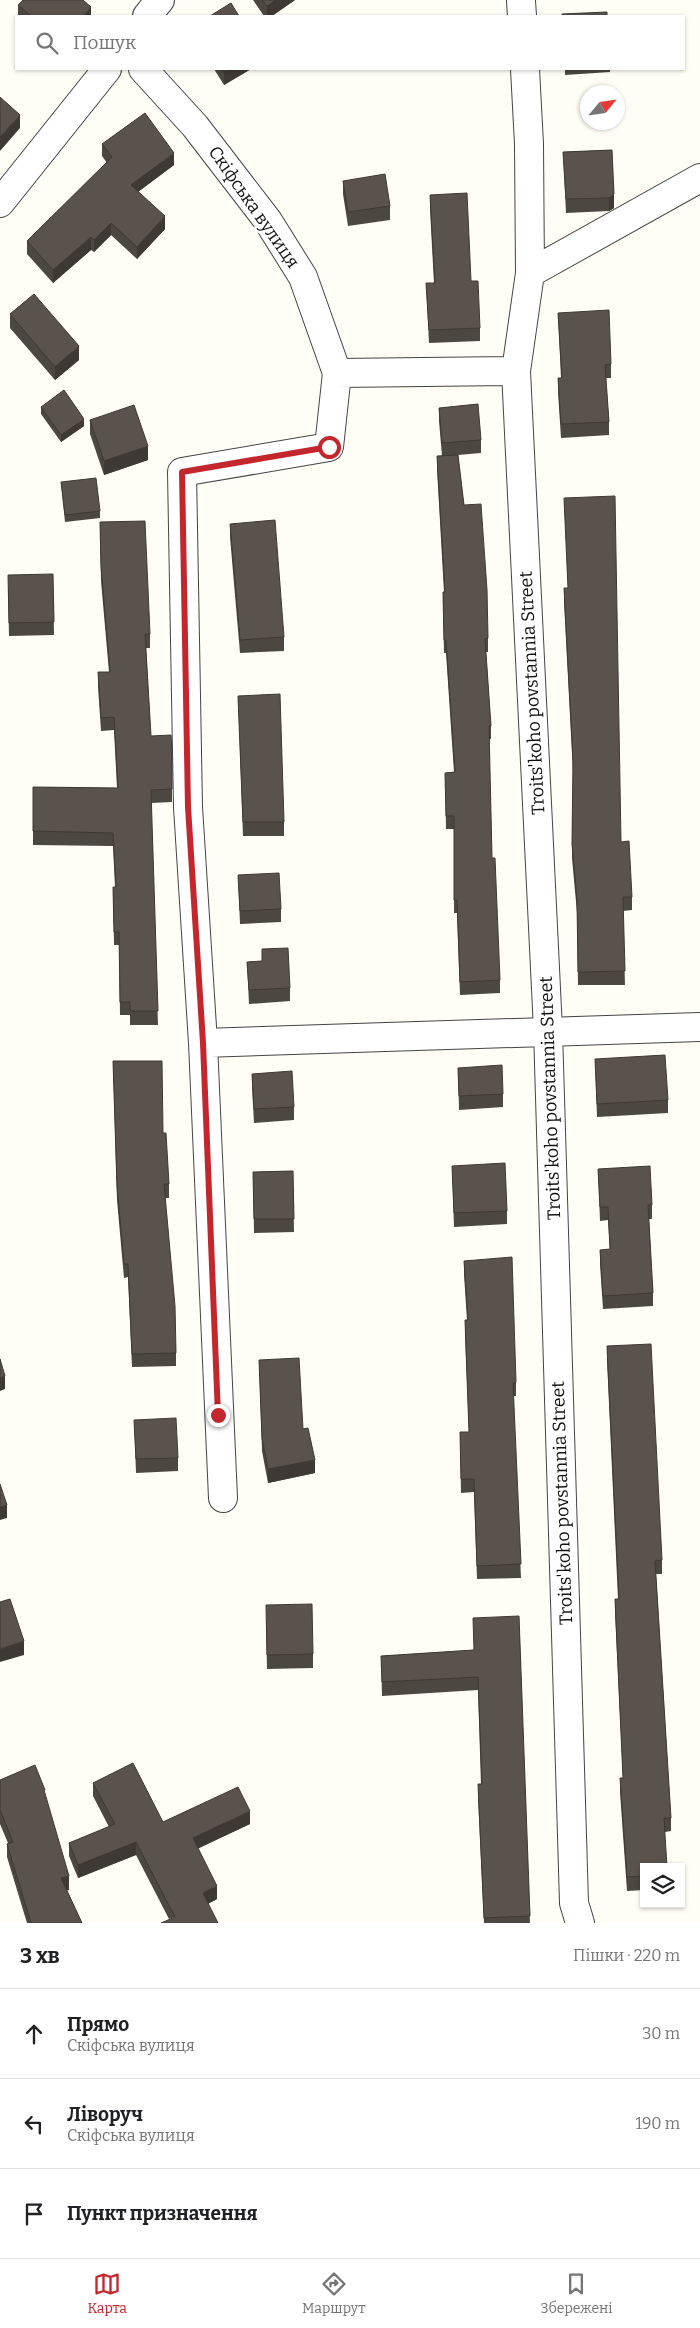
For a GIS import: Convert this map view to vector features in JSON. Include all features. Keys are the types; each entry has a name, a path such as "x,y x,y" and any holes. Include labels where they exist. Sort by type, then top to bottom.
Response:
{"street":[{"path":"149,15 160,0"},
{"path":"522,1 522,15"},
{"path":"0,203 106,70"},
{"name":"Скіфська вулиця","path":"144,70 195,126 268,221 303,277 337,373 329,447 182,472 188,807 203,1043 223,1498"},
{"name":"Troits'koho povstannia Street","path":"525,70 529,144 530,274 516,371 548,1030 574,1893 580,1923"},
{"path":"530,274 700,178"},
{"path":"337,373 516,371"},
{"path":"203,1043 548,1030 700,1027"}],"building":[{"path":"23,0 83,0 91,7 84,15 30,15 18,5"},
{"path":"262,0 276,0 267,6"},
{"path":"231,3 238,15 212,15"},
{"path":"607,12 607,15 562,14"},
{"path":"0,97 20,115 0,137"},
{"path":"145,113 174,153 131,185 165,216 137,247 111,223 94,240 91,237 53,270 27,241 112,157 102,144"},
{"path":"612,150 614,194 609,198 566,199 563,152"},
{"path":"385,174 390,206 348,212 343,181"},
{"path":"467,193 471,281 478,281 480,328 429,330 426,283 435,283 430,195"},
{"path":"34,294 79,346 55,367 10,314"},
{"path":"609,310 611,364 605,365 609,422 561,424 558,378 562,378 558,313"},
{"path":"64,390 84,419 61,435 41,407"},
{"path":"478,404 481,440 442,443 439,408"},
{"path":"134,405 148,446 104,461 90,420"},
{"path":"458,455 464,505 481,504 487,590 488,638 485,639 491,726 489,726 492,858 495,858 500,980 460,982 457,900 454,900 454,816 446,816 445,773 455,772 446,640 444,640 443,592 445,592 437,456"},
{"path":"96,478 100,511 65,515 61,482"},
{"path":"615,496 621,842 629,841 632,897 623,897 625,971 578,972 577,900 572,844 573,760 564,588 568,588 564,498"},
{"path":"275,520 284,637 240,640 230,524"},
{"path":"145,521 150,634 145,634 151,736 171,735 172,789 151,790 158,1011 130,1011 130,1002 120,1002 119,932 114,932 113,887 116,887 113,833 33,831 33,787 118,788 114,717 101,718 98,672 110,672 101,567 100,522"},
{"path":"53,574 54,622 9,623 8,575"},
{"path":"280,694 284,822 243,822 238,696"},
{"path":"279,873 281,909 240,911 238,875"},
{"path":"288,948 290,988 249,990 247,962 262,961 262,949"},
{"path":"665,1055 668,1100 597,1104 595,1059"},
{"path":"113,1061 162,1061 163,1133 166,1133 169,1184 164,1184 175,1306 176,1353 132,1354 128,1264 124,1264 117,1186"},
{"path":"502,1065 503,1094 459,1096 458,1068"},
{"path":"292,1071 294,1107 254,1109 252,1074"},
{"path":"505,1163 507,1211 454,1213 452,1166"},
{"path":"650,1166 652,1205 648,1205 653,1293 603,1296 600,1250 610,1249 608,1207 600,1207 598,1169"},
{"path":"293,1171 294,1219 254,1219 253,1172"},
{"path":"512,1257 516,1382 513,1383 521,1564 477,1566 474,1479 461,1479 460,1432 469,1432 465,1320 468,1320 464,1261"},
{"path":"651,1344 662,1560 655,1561 671,1818 664,1818 667,1863 640,1863 640,1876 627,1877 620,1778 623,1778 615,1599 619,1599 607,1346"},
{"path":"299,1358 303,1429 308,1428 315,1460 268,1469 262,1438 259,1360"},
{"path":"0,1359 5,1376 0,1378"},
{"path":"176,1418 178,1458 136,1459 134,1420"},
{"path":"0,1484 7,1505 0,1507"},
{"path":"10,1599 24,1641 0,1649 0,1602"},
{"path":"312,1604 313,1654 267,1655 266,1605"},
{"path":"519,1616 530,1916 484,1918 478,1784 482,1784 478,1677 382,1682 381,1656 474,1650 473,1618"},
{"path":"133,1763 163,1822 238,1787 250,1811 193,1838 217,1886 203,1893 218,1923 161,1923 175,1917 136,1842 78,1865 69,1843 115,1824 93,1783"},
{"path":"35,1765 45,1790 69,1876 61,1878 82,1923 31,1923 7,1844 13,1842 0,1810 0,1780"}],"route":[{"path":"218,1415 203,1043 188,807 182,472 329,447"}]}
